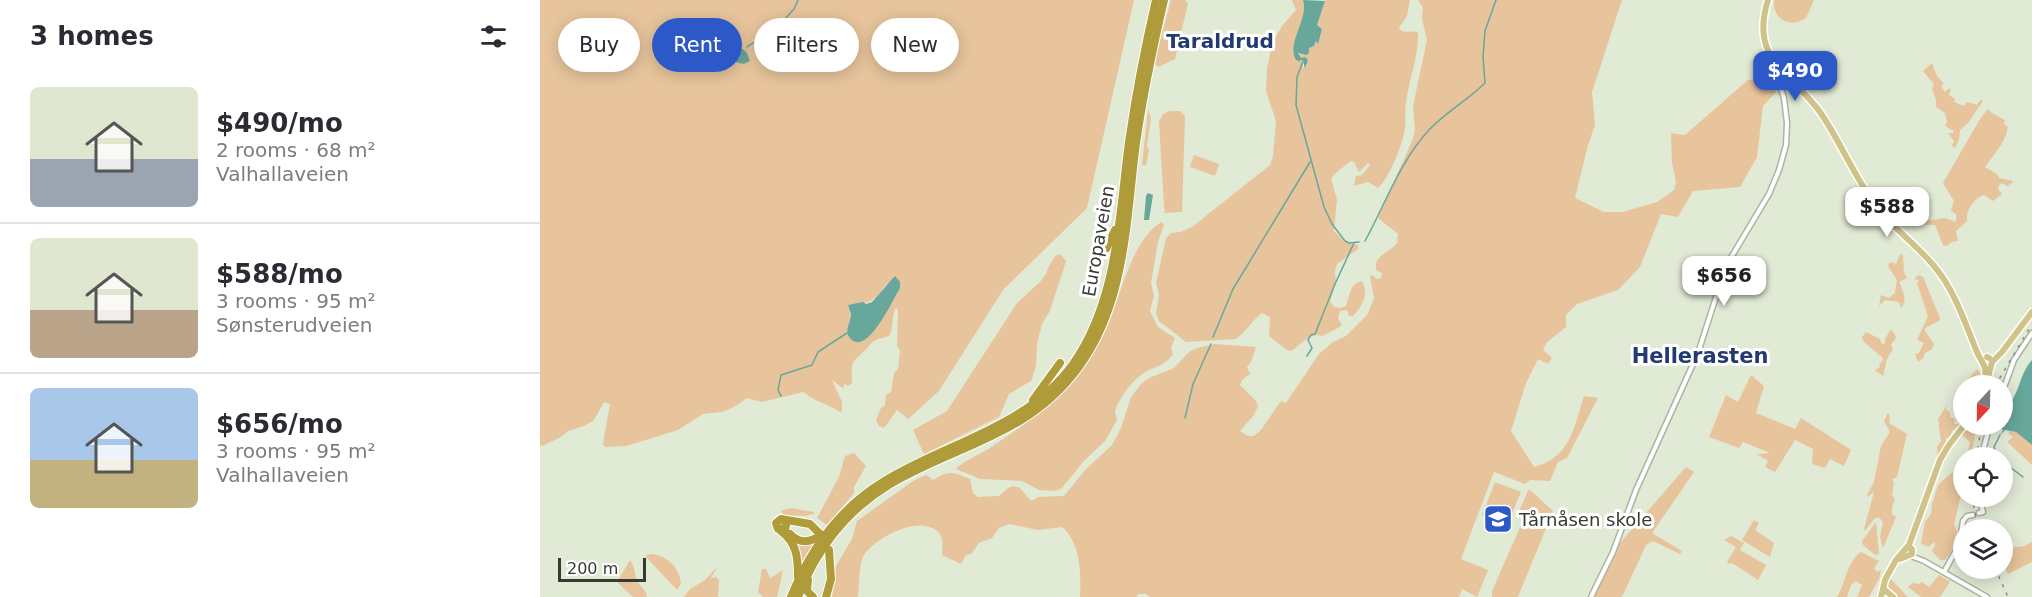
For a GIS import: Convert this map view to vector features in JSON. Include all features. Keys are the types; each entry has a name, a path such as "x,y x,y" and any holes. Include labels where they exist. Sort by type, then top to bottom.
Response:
{"highway":[{"name":"Europaveien","path":"791,597 823,533 849,508 883,482 1023,412 1044,396 1079,355 1094,327 1108,286 1120,218 1135,102 1156,0"},
{"name":"Europaveien","path":"798,597 810,569 823,548 848,518 876,494 894,482 1000,433 1028,417 1063,386 1085,359 1108,311 1118,277 1141,111 1164,0"},
{"path":"1106,249 1120,218"},
{"path":"1023,412 1060,363"},
{"path":"797,522 810,524 823,533 811,541 802,542 793,537 784,526 797,522"},
{"path":"784,526 795,545 798,561 797,582"},
{"path":"826,597 830,586 829,550"},
{"path":"810,569 807,589 813,597"},
{"path":"820,597 830,586"}],"main road":[{"path":"1768,0 1762,20 1770,54 1785,76 1820,113 1851,168 1881,213 1939,272 1976,347 1987,362 1986,375"},
{"path":"1987,362 2005,346 2032,312"},
{"path":"1885,595 1888,576 1895,564 1909,552 1940,460 1956,435"}],"street":[{"path":"1591,597 1613,552 1636,490 1698,353 1726,266 1769,194 1778,174 1787,134 1786,110 1779,81 1785,76"},
{"path":"2009,375 2014,360 2032,333"},
{"path":"1980,507 1981,513"},
{"path":"1944,572 1959,545 1963,521 1973,514"},
{"path":"1909,552 1987,597"}],"shaded area":[{"path":"540,0 1134,0 1087,208 1003,290 939,391 908,419 897,410 884,428 879,426 876,420 881,408 885,405 886,395 891,392 894,373 898,369 900,350 897,346 898,311 896,307 890,335 874,341 853,363 852,383 848,386 844,384 844,389 832,380 842,402 840,412 803,392 762,402 747,398 722,412 703,414 678,430 626,446 605,447 603,444 610,404 604,402 594,420 540,445","holes":["888,281 856,342 847,330 851,316 848,305 862,304 872,300"]},
{"path":"1171,0 1185,0 1188,3 1175,59 1158,67 1155,64 1156,55"},
{"path":"1292,0 1303,0 1303,15 1295,53 1297,61 1303,60 1303,68 1306,68 1308,60 1303,57 1301,59 1297,51 1305,55 1316,41 1318,42 1322,28 1317,25 1325,0 1410,0 1407,16 1399,28 1403,31 1418,33 1417,50 1406,102 1405,130 1386,178 1378,188 1368,182 1354,186 1356,176 1362,175 1370,165 1368,163 1359,172 1354,162 1351,161 1331,178 1337,200 1334,231 1346,243 1358,245 1358,249 1337,264 1336,282 1330,302 1334,307 1346,306 1352,288 1362,281 1365,290 1364,299 1353,316 1349,316 1347,310 1340,311 1338,318 1342,325 1340,327 1322,336 1309,337 1291,351 1269,336 1270,317 1262,313 1236,339 1186,342 1159,321 1156,314 1159,294 1156,283 1166,238 1171,233 1192,227 1270,165 1276,121 1266,91 1267,69 1272,44 1282,26 1296,10"},
{"path":"1418,0 1622,0 1592,92 1595,125 1575,198 1604,212 1623,212 1657,202 1674,190 1676,182 1672,163 1671,133 1685,135 1748,80 1773,79 1776,92 1763,106 1757,157 1740,187 1693,191 1678,217 1661,214 1640,267 1618,290 1577,304 1566,315 1566,327 1546,343 1543,350 1552,358 1548,364 1538,359 1526,383 1511,431 1534,467 1556,457 1563,449 1573,430 1584,396 1598,398 1567,458 1558,462 1550,481 1530,480 1525,484 1494,472 1461,559 1488,570 1477,597 1462,589 1459,597 1150,597 1146,594 1138,594 1136,597 1080,597 1080,569 1076,550 1073,541 1062,527 1038,530 1009,524 999,528 992,538 979,543 971,554 966,555 961,564 942,555 942,538 931,527 921,525 899,530 878,541 862,558 858,597 832,597 836,566 852,539 857,521 913,481 926,475 933,480 952,473 970,479 973,493 978,497 999,496 1014,486 1020,488 1031,501 1039,497 1064,496 1085,470 1112,445 1121,428 1131,397 1142,383 1174,368 1189,352 1197,348 1214,344 1256,347 1247,367 1250,374 1242,380 1240,385 1258,406 1254,415 1240,431 1248,436 1254,436 1261,430 1281,401 1286,403 1319,354 1333,342 1346,336 1368,314 1374,298 1370,276 1381,278 1382,273 1376,270 1377,261 1397,243 1398,234 1378,218 1413,139 1415,129 1413,106 1427,40 1422,19 1423,8"},
{"path":"1774,0 1814,0 1806,18 1788,22 1779,17 1774,7"},
{"path":"1932,63 1937,76 1944,84 1941,86 1945,92 1949,88 1951,90 1949,95 1955,99 1954,102 1964,106 1967,102 1977,105 1980,100 1983,101 1968,123 1960,130 1955,148 1952,146 1954,141 1948,133 1954,131 1945,126 1947,122 1945,113 1936,107 1936,99 1932,90 1934,84 1923,71"},
{"path":"1988,109 2005,120 2004,124 2008,127 2001,145 1985,167 1997,174 1999,178 2013,181 2007,186 2002,183 1999,185 1998,189 2002,194 1993,201 1984,195 1977,199 1969,209 1967,221 1956,231 1958,241 1947,246 1943,245 1935,225 1926,225 1926,221 1945,218 1956,222 1956,214 1951,211 1954,201 1943,183"},
{"path":"1148,110 1151,118 1147,146 1149,150 1146,165 1142,165"},
{"path":"1180,111 1185,116 1182,212 1165,213 1159,122 1163,114"},
{"path":"1194,155 1219,164 1215,176 1190,167"},
{"path":"1162,222 1164,225 1158,242 1151,283 1154,296 1150,311 1158,327 1175,338 1171,348 1173,354 1162,364 1143,373 1128,388 1117,406 1115,411 1117,420 1105,441 1084,461 1061,489 1055,491 1039,490 1022,481 980,479 956,469 1047,407 1082,369 1102,338 1137,250 1153,229"},
{"path":"1060,254 1066,261 1050,311 1042,324 1037,344 1036,366 1031,381 1009,394 999,417 924,454 913,430 947,411 1017,303 1040,282 1055,256"},
{"path":"1900,254 1903,255 1904,272 1907,278 1899,282 1904,295 1903,305 1901,308 1899,302 1885,300 1879,306 1881,295 1889,298 1895,293 1897,280 1888,266 1890,262 1896,264"},
{"path":"1918,275 1923,277 1940,318 1939,321 1925,328 1934,344 1932,349 1925,353 1918,362 1915,354 1919,353 1924,343 1917,340 1928,316 1917,283 1919,280 1914,279"},
{"path":"1891,329 1896,338 1891,345 1893,349 1887,359 1883,376 1875,370 1880,367 1879,363 1883,358 1864,342 1862,337 1866,332 1885,344 1885,339"},
{"path":"1977,369 1980,373 1980,375 1972,375"},
{"path":"1751,375 1764,386 1756,413 1795,429 1801,418 1851,450 1844,466 1830,459 1825,468 1812,464 1813,449 1795,440 1775,472 1765,467 1768,461 1757,454 1770,453 1743,442 1739,448 1709,437 1726,395 1738,402"},
{"path":"1947,405 1946,410 1953,418 1953,430 1950,437 1946,438 1946,443 1938,458 1937,447 1941,441 1938,419"},
{"path":"1888,413 1889,423 1907,434 1897,477 1892,479 1894,483 1892,495 1895,499 1892,514 1896,517 1883,548 1880,537 1883,522 1879,517 1874,519 1865,531 1864,529 1874,492 1867,497 1867,495 1874,482 1881,446 1890,432 1884,421"},
{"path":"2016,432 2032,445 2032,465 2007,442 2013,437 2010,435"},
{"path":"1962,435 1975,435 1973,447 1969,447 1970,442"},
{"path":"854,453 866,466 854,487 854,493 827,525 817,518 839,477 845,456"},
{"path":"1686,467 1694,472 1652,533 1682,551 1680,554 1653,541 1646,545 1622,597 1593,597 1620,543"},
{"path":"1953,472 1953,507 1958,507 1955,519 1953,519 1953,548 1945,560 1940,560 1932,551 1934,542 1929,547 1921,544 1925,522 1931,514 1938,485"},
{"path":"1495,482 1521,492 1507,525 1482,515"},
{"path":"1529,489 1553,511 1518,597 1492,597 1492,591 1521,525 1518,513"},
{"path":"790,508 814,512 805,516 784,515 781,511"},
{"path":"1754,520 1759,523 1755,530 1774,543 1770,557 1742,540"},
{"path":"1876,522 1879,554 1875,555 1863,545 1862,541"},
{"path":"1731,536 1744,543 1740,550 1766,565 1758,580 1727,562 1736,547 1724,540"},
{"path":"817,540 800,568 796,543"},
{"path":"2032,542 2032,562 2013,572 2013,548"},
{"path":"1861,552 1879,561 1874,568 1877,572 1881,570 1879,579 1869,597 1857,597 1862,585 1856,581 1851,585 1847,597 1837,597 1853,561"},
{"path":"650,554 667,559 675,567 681,584 677,590 645,556"},
{"path":"630,560 638,582 647,597 633,597 617,582"},
{"path":"718,566 711,578 716,577 719,580 718,597 684,597 690,589 705,580"},
{"path":"762,569 766,569 770,578 783,570 777,597 763,597 758,592"},
{"path":"1939,575 1950,582 1940,597 1921,597 1908,587 1912,583 1922,582 1929,587"},
{"path":"1889,577 1908,597 1895,597 1889,588"}],"water":[{"path":"1303,0 1325,1 1317,25 1322,29 1318,44 1316,41 1306,55 1298,53 1301,58 1305,57 1308,60 1305,69 1303,60 1300,62 1296,60 1294,53 1295,39 1303,15"},
{"path":"742,49 747,53 750,61 744,64 742,64"},
{"path":"1148,193 1153,195 1149,220 1144,220 1146,196"},
{"path":"895,276 900,282 900,288 885,314 871,335 863,341 856,342 848,334 851,314 848,305 872,302"},
{"path":"2032,360 2032,445 2013,431 2013,399 2027,366"}],"waterway":[{"path":"747,47 765,37 778,37 783,21 794,9 798,0"},
{"path":"1365,241 1401,169 1419,142 1429,130 1485,83 1483,57 1485,31 1496,0"},
{"path":"1303,61 1297,77 1296,105 1324,207 1332,224 1345,241 1359,242"},
{"path":"1213,337 1233,289 1310,162"},
{"path":"1307,356 1312,348 1308,340 1311,335 1315,334 1354,243"},
{"path":"781,396 778,390 781,375 812,365 818,352 847,333"},
{"path":"1185,418 1193,384 1211,344"},
{"path":"1994,447 2000,435"},
{"path":"2013,469 2023,477"}],"railway":[{"path":"2002,375 2032,324"},
{"path":"1978,447 1980,435"},
{"path":"1974,507 1976,519"},
{"path":"2000,579 2008,597"}],"place":[{"name":"Tårnåsen skole","path":"1498,519"}],"district":[{"name":"Taraldrud","path":"1220,41"},
{"name":"Hellerasten","path":"1700,356"}]}
